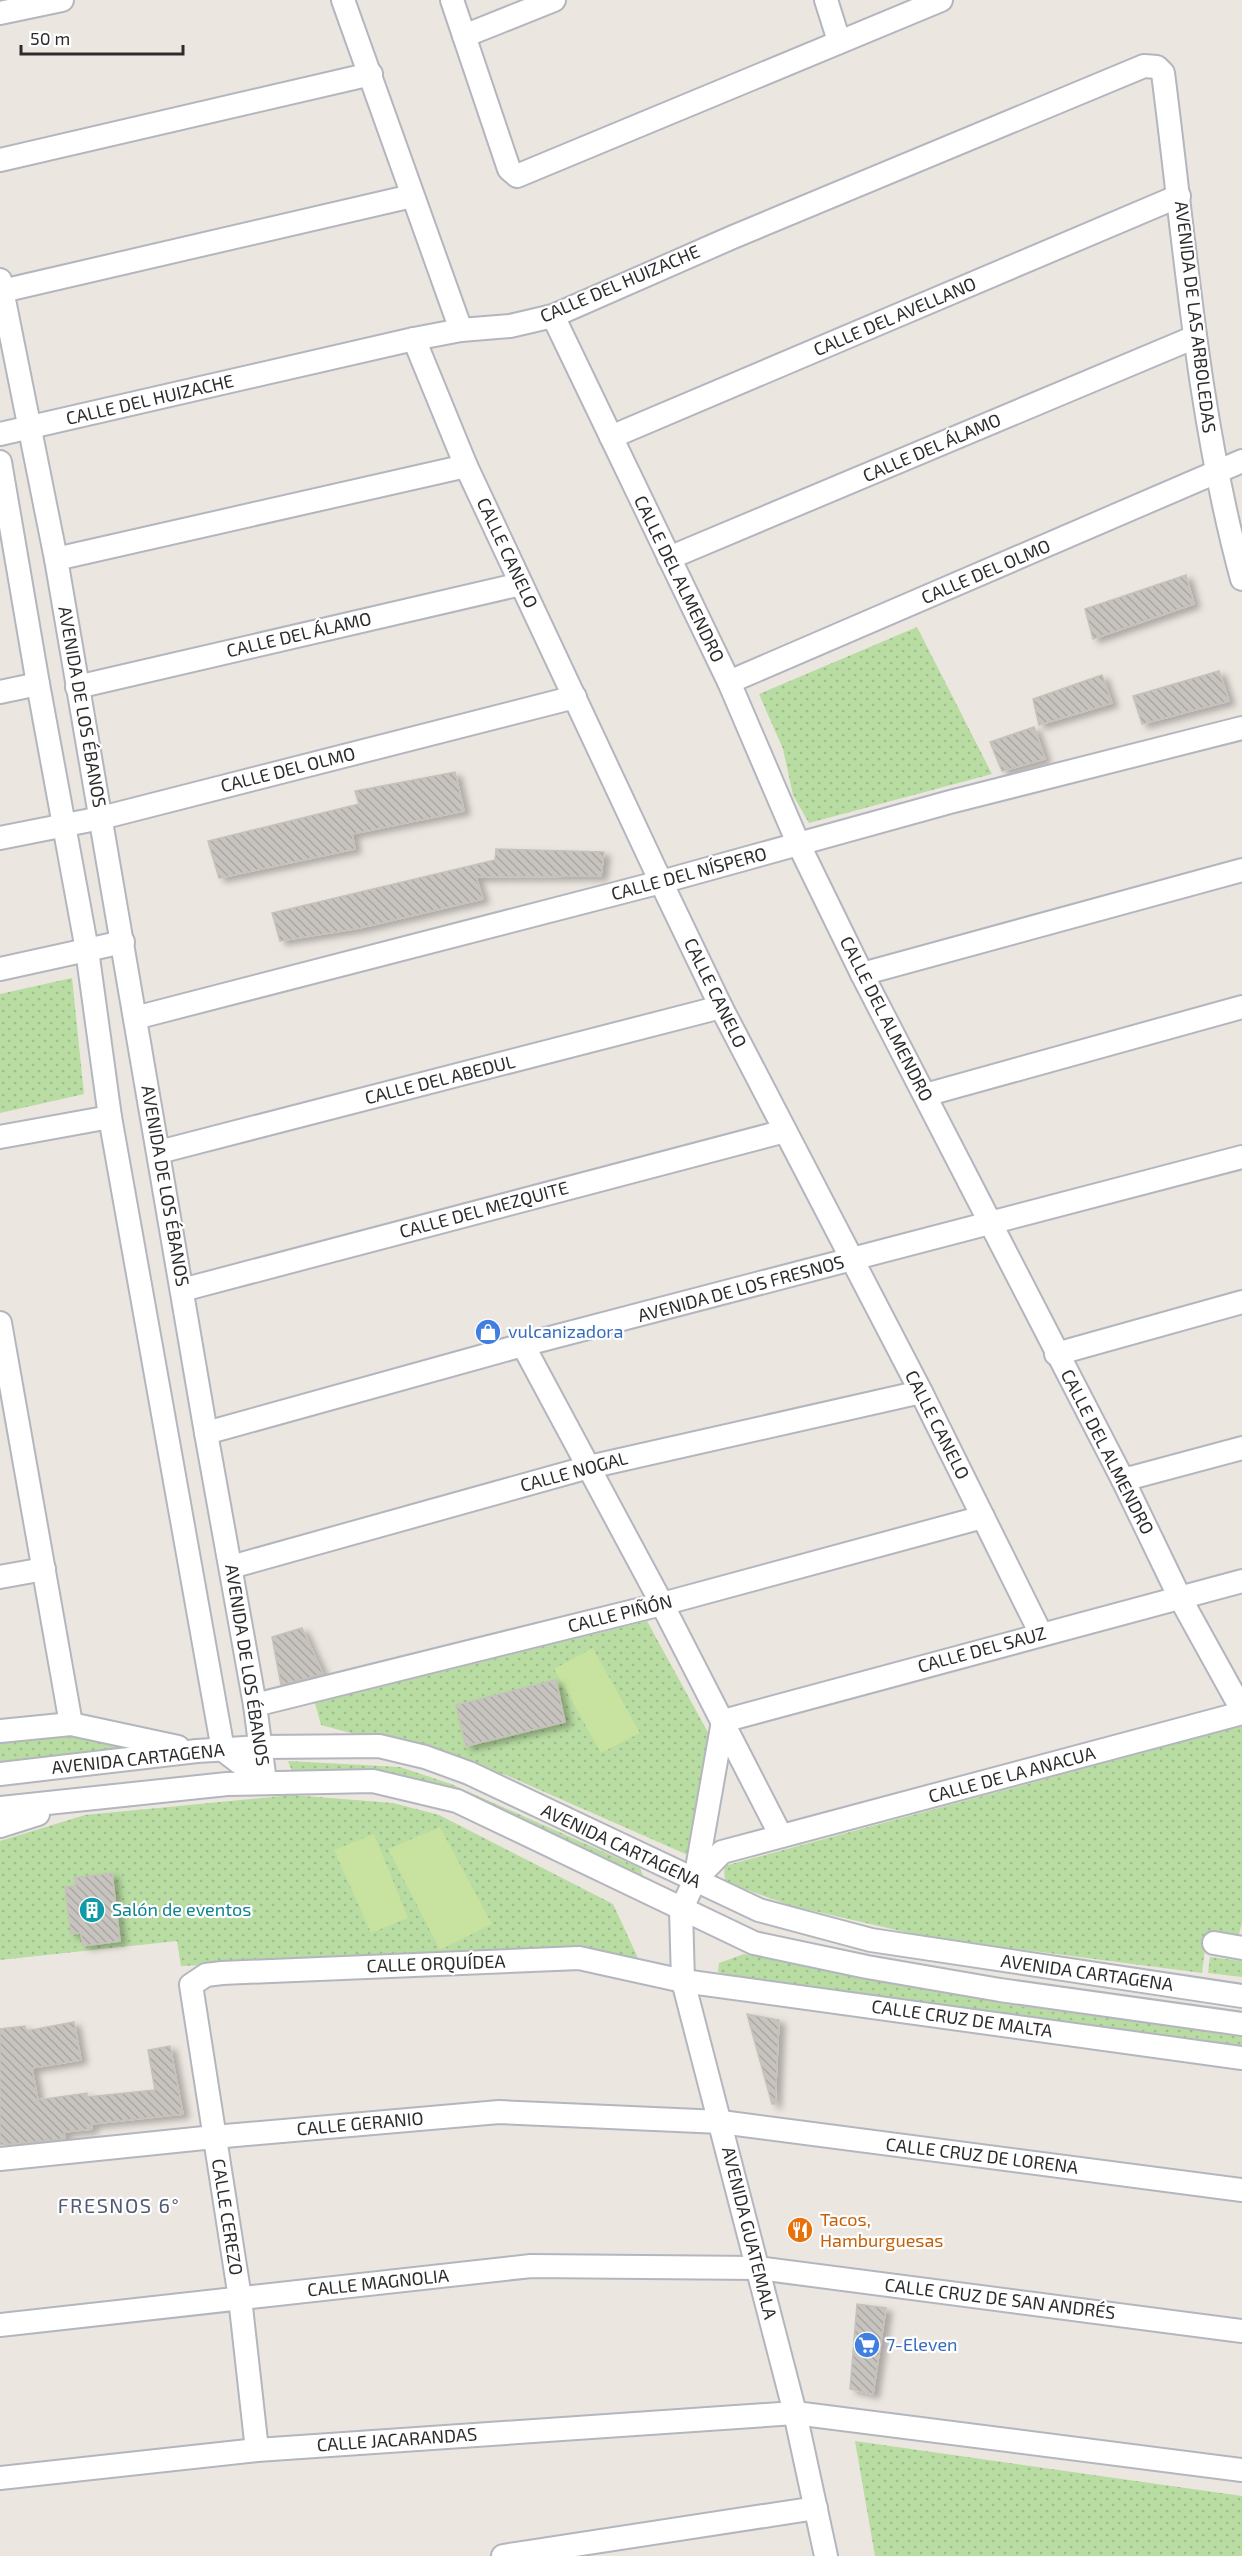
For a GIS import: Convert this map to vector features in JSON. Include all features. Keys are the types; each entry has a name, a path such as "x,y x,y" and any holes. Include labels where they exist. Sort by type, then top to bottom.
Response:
{"street":[{"path":"0,13 62,0"},
{"path":"343,0 461,330"},
{"path":"452,0 509,169 517,176 941,0"},
{"path":"464,36 554,0"},
{"path":"826,0 839,41"},
{"name":"AVENIDA DE LAS ARBOLEDAS","path":"1144,66 1157,67 1163,73 1196,337 1216,473 1242,579"},
{"name":"CALLE DEL HUIZACHE","path":"0,434 414,339 461,330 510,326 553,316 733,237 1144,66"},
{"path":"0,160 370,74"},
{"path":"1,286 412,196"},
{"name":"CALLE DEL AVELLANO","path":"611,437 1179,196"},
{"name":"AVENIDA DE LOS ÉBANOS","path":"1,286 56,559 255,1705 266,1782"},
{"name":"CALLE DEL ALMENDRO","path":"553,316 729,682 798,843 862,974 1123,1480 1179,1596 1242,1712"},
{"name":"CALLE DEL ÁLAMO","path":"669,558 1196,337"},
{"name":"CALLE CANELO","path":"414,339 466,466 661,882 785,1131 921,1392 1041,1634"},
{"name":"CALLE DEL OLMO","path":"729,682 1242,461"},
{"name":"AVENIDA DE LOS ÉBANOS","path":"0,462 8,557 38,684 87,950 110,1117 222,1750 266,1782"},
{"path":"56,559 466,466"},
{"name":"CALLE DEL ÁLAMO","path":"77,687 521,584"},
{"path":"0,692 38,684"},
{"name":"CALLE DEL OLMO","path":"0,838 101,818 575,697"},
{"name":"CALLE DEL NÍSPERO","path":"135,1018 1242,728"},
{"path":"862,974 1242,870"},
{"path":"0,969 123,942"},
{"name":"CALLE DEL ABEDUL","path":"159,1152 722,1007"},
{"path":"925,1095 1242,1007"},
{"path":"0,1137 110,1117"},
{"name":"CALLE DEL MEZQUITE","path":"182,1290 785,1131"},
{"name":"AVENIDA DE LOS FRESNOS","path":"206,1432 1242,1157"},
{"path":"1056,1354 1242,1302"},
{"path":"0,1323 10,1436 44,1569 70,1724"},
{"path":"523,1346 662,1604 781,1836"},
{"name":"CALLE NOGAL","path":"231,1567 589,1467 921,1392"},
{"path":"1123,1480 1242,1448"},
{"name":"CALLE PIÑÓN","path":"255,1705 662,1604 983,1517"},
{"path":"0,1577 44,1569"},
{"name":"CALLE DEL SAUZ","path":"723,1721 1179,1596 1242,1581"},
{"name":"CALLE DE LA ANACUA","path":"695,1880 722,1852 1242,1712"},
{"path":"681,1910 695,1880 723,1721"},
{"path":"0,1731 70,1724 197,1752"},
{"name":"AVENIDA CARTAGENA","path":"0,1774 262,1747 378,1746 425,1757 469,1773 759,1910 871,1940 1242,1996"},
{"name":"AVENIDA CARTAGENA","path":"0,1808 266,1782 373,1781 457,1801 754,1943 867,1967 1000,1990 1242,2024"},
{"path":"0,1826 85,1800"},
{"name":"AVENIDA GUATEMALA","path":"681,1910 683,1981 795,2413 826,2556"},
{"path":"1214,1943 1242,1948"},
{"name":"CALLE ORQUÍDEA","path":"191,1984 206,1975 222,1972 579,1958 683,1981"},
{"name":"CALLE CRUZ DE MALTA","path":"683,1981 1242,2058"},
{"name":"CALLE CEREZO","path":"191,1984 240,2298 257,2450"},
{"name":"CALLE GERANIO","path":"0,2159 214,2137 499,2112 721,2122"},
{"name":"CALLE CRUZ DE LORENA","path":"721,2122 1242,2190"},
{"name":"CALLE MAGNOLIA","path":"0,2325 531,2266 758,2268"},
{"name":"CALLE CRUZ DE SAN ANDRÉS","path":"758,2268 1242,2331"},
{"name":"CALLE JACARANDAS","path":"0,2478 257,2450 795,2413 1242,2470"},
{"path":"503,2556 816,2508"}],"green space":[{"path":"917,627 992,774 809,823 793,795 783,749 759,694"},
{"path":"72,978 84,1094 0,1113 0,994"},
{"path":"647,1621 711,1738 690,1856 506,1775 321,1725 315,1703"},
{"path":"593,1648 640,1733 601,1753 554,1669"},
{"path":"1242,1726 1242,1923 1238,1938 1207,1932 1202,1973 927,1937 792,1906 725,1882 724,1866"},
{"path":"73,1734 155,1748 0,1766 0,1739"},
{"path":"288,1761 400,1767 451,1784 640,1868 646,1883 456,1797 292,1771"},
{"path":"292,1795 393,1803 439,1815 613,1904 638,1958 581,1948 181,1966 177,1941 0,1960 0,1841 85,1815"},
{"path":"440,1827 492,1924 440,1950 388,1849"},
{"path":"374,1834 408,1918 371,1933 334,1850"},
{"path":"744,1954 1013,2005 1242,2036 1242,2053 761,1983 718,1972 719,1963"},
{"path":"1210,1957 1242,1961 1242,1977 1208,1973"},
{"path":"855,2441 1242,2496 1242,2556 875,2556"}],"building":[{"path":"1186,575 1194,604 1093,639 1085,609"},
{"path":"1219,671 1229,701 1142,724 1133,696"},
{"path":"1102,675 1112,703 1039,725 1033,699"},
{"path":"1034,727 1045,759 1002,771 990,742"},
{"path":"455,772 464,811 352,834 355,849 219,878 208,841 359,804 355,791"},
{"path":"496,849 604,852 601,876 476,877 483,899 360,928 280,941 272,913 495,860"},
{"path":"302,1628 323,1674 281,1685 272,1637"},
{"path":"556,1680 565,1722 466,1746 456,1705"},
{"name":"Salón de eventos","path":"112,1873 120,1941 83,1946 81,1933 71,1934 65,1887 76,1886 74,1878"},
{"path":"747,2014 779,2020 775,2104 772,2104"},
{"path":"74,2022 81,2060 32,2068 38,2100 87,2093 87,2097 155,2090 148,2050 170,2046 183,2114 91,2124 92,2129 64,2132 65,2139 0,2145 0,2029 25,2026 26,2031"},
{"path":"857,2304 886,2308 873,2394 850,2389"}],"place":[{"name":"vulcanizadora","path":"488,1332"},
{"name":"Salón de eventos","path":"92,1910"},
{"name":"Tacos, Hamburguesas","path":"800,2230"},
{"name":"7-Eleven","path":"867,2345"}],"district":[{"name":"FRESNOS 6°","path":"119,2206"}]}
